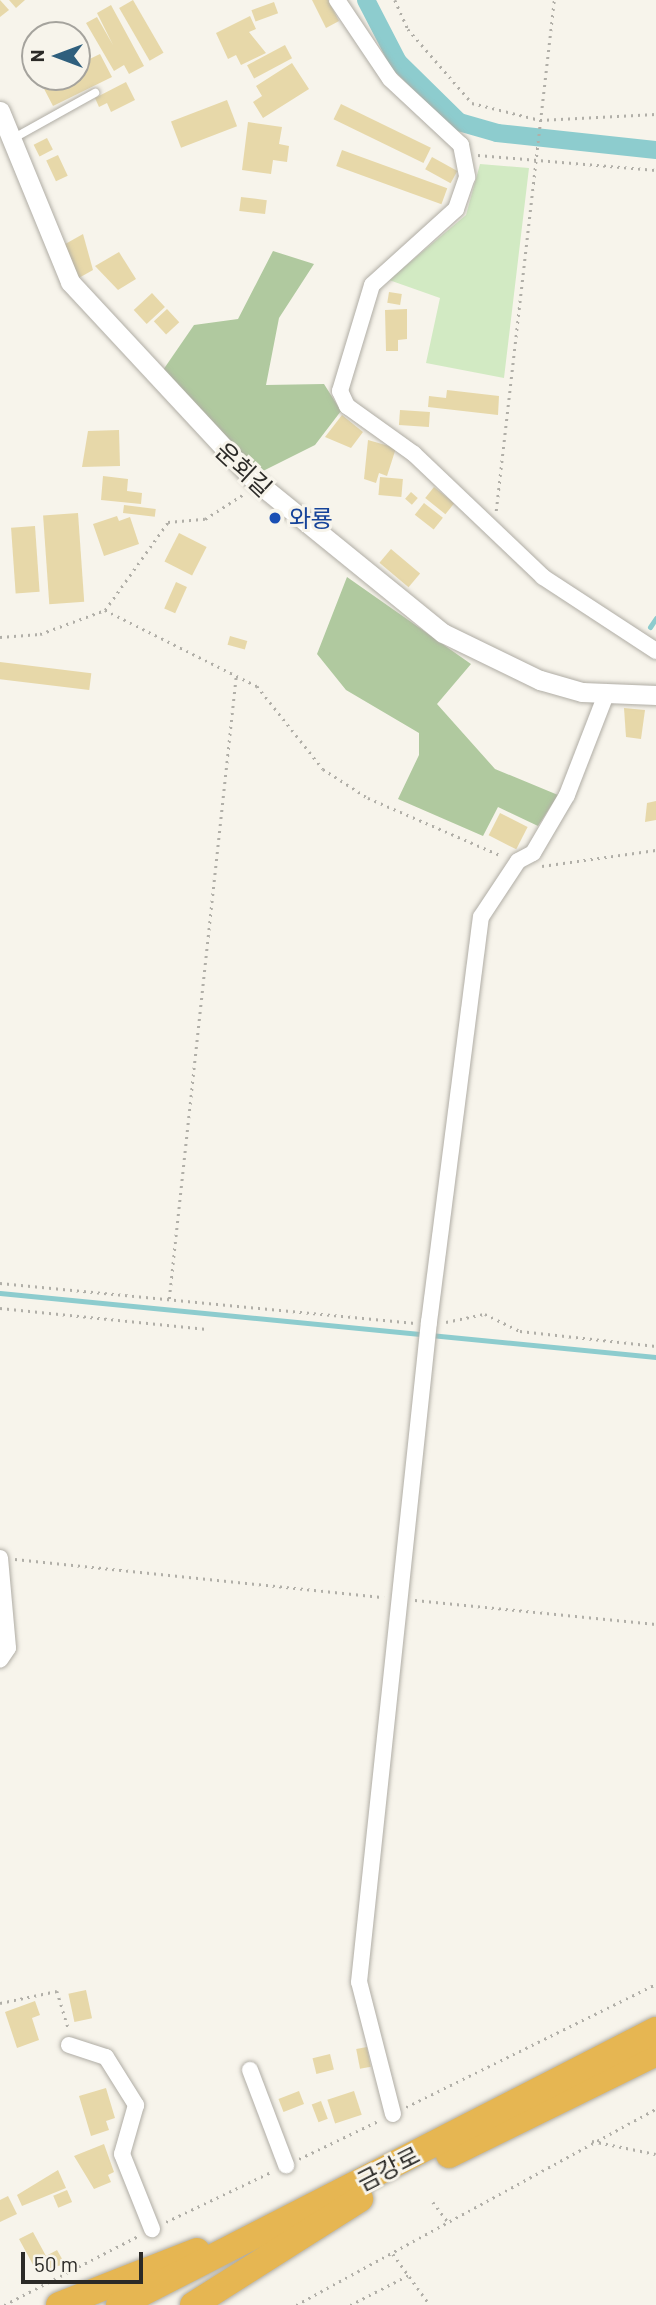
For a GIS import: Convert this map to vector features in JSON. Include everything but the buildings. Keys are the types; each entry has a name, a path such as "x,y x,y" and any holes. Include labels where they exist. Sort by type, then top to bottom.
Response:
{"highway":[{"name":"금강로","path":"119,2305 656,2030"},
{"name":"금강로","path":"154,2305 360,2199 656,2053"},
{"path":"193,2305 360,2199"},
{"path":"59,2305 162,2262 269,2228"}],"street":[{"path":"337,0 390,79 465,154 467,177 456,209 372,285 340,391 354,416 414,454 543,577 656,651"},
{"name":"운회길","path":"0,111 14,138 50,245 70,282 252,478 443,633 540,680 607,692 656,695"},
{"path":"393,2114 359,1982 428,1331 481,917 518,861 533,853 566,795 607,692"},
{"path":"0,1660 8,1648 1,1560"},
{"path":"69,2045 106,2057 136,2105 122,2154 152,2229"},
{"path":"250,2070 286,2165"}],"lane":[{"path":"14,138 95,93"}],"path":[{"path":"395,0 408,29 472,103 540,120 656,114"},
{"path":"494,528 554,0"},
{"path":"465,154 537,157 656,170"},
{"path":"0,636 40,634 106,610 168,522 205,519 240,501 252,478"},
{"path":"106,610 268,695 299,743 356,791 518,861 554,868 656,850"},
{"path":"169,1299 236,676"},
{"path":"0,1283 169,1299 428,1331 485,1314 520,1331 656,1346"},
{"path":"0,1308 207,1329"},
{"path":"1,1560 656,1624"},
{"path":"4,2305 152,2229 656,1984"},
{"path":"0,2003 57,1991 69,2045"},
{"path":"296,2305 592,2141 656,2109"},
{"path":"592,2141 656,2154"},
{"path":"433,2203 448,2222"},
{"path":"392,2253 430,2305"},
{"path":"350,2305 409,2276"}],"green space":[{"path":"480,164 529,168 504,378 426,363 440,298 389,280 466,215"},
{"path":"273,251 314,264 279,318 266,385 324,384 341,411 315,445 257,474 161,373 194,325 238,319"},
{"path":"347,577 471,664 437,704 495,769 558,795 538,826 498,807 483,836 398,799 419,755 419,733 346,690 317,654"}],"waterway":[{"path":"366,0 398,62 459,122 497,133 656,150"},
{"path":"650,627 656,618"},
{"path":"0,1293 656,1357"}],"place":[{"name":"와룡","path":"275,518"}]}
